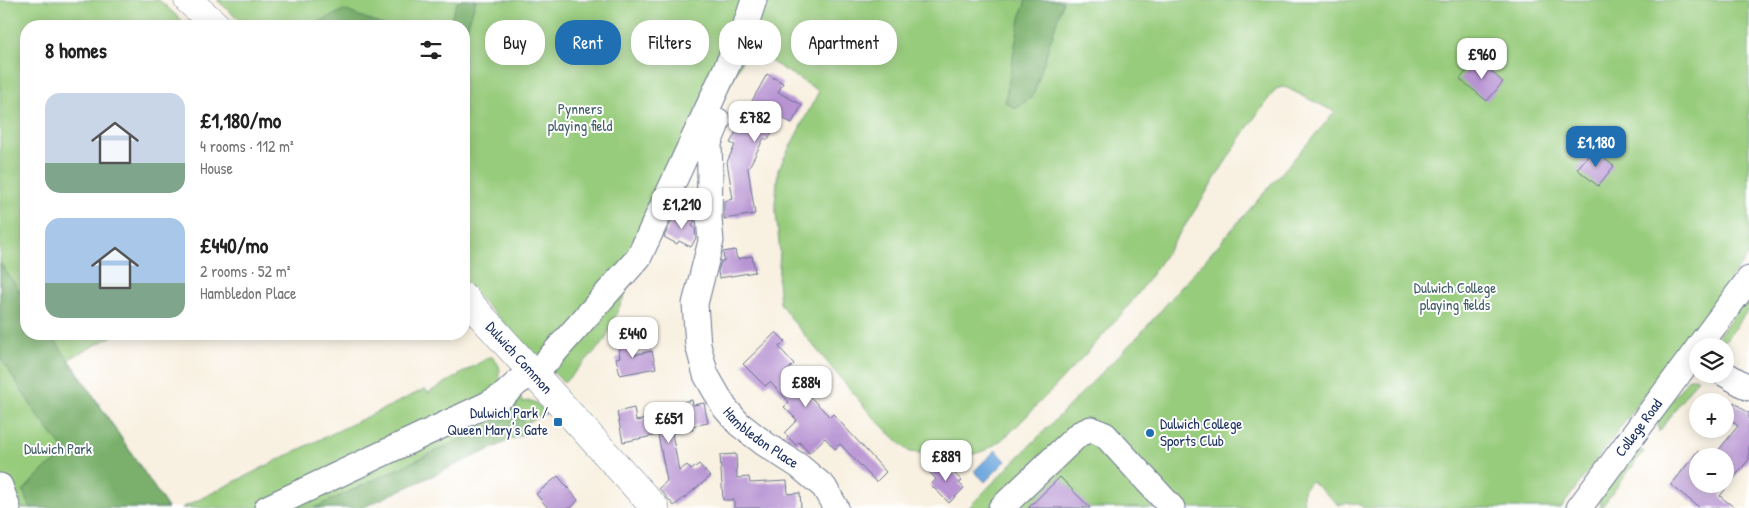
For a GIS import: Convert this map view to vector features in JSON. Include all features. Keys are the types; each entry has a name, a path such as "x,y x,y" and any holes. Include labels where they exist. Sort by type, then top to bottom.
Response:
{"highway":[{"path":"188,0 210,20"},
{"name":"Dulwich Common","path":"470,304 654,508"}],"street":[{"path":"268,508 488,404 545,364 639,257 745,27 754,0"},
{"name":"Hambledon Place","path":"718,121 708,144 711,241 695,304 698,345 706,375 726,408 739,424 799,466 824,487 836,508"},
{"name":"College Road","path":"1707,338 1749,279"},
{"name":"College Road","path":"1579,508 1689,362"},
{"path":"1734,379 1749,388"},
{"path":"1001,508 1079,434 1091,429 1105,435 1172,508"},
{"path":"0,486 8,508"}],"green space":[{"name":"Dulwich Park","path":"0,0 159,0 181,20 20,20 20,340 105,340 69,359 168,508 0,508"},
{"path":"217,0 1749,0 1749,254 1561,508 1364,508 1355,503 1339,505 1311,481 1303,490 1304,508 968,508 1141,333 1335,112 1287,88 1276,89 1261,108 1183,229 1137,295 1097,342 1017,426 992,447 977,453 961,455 913,453 909,452 872,416 780,303 778,281 780,252 775,204 778,170 819,91 777,65 781,65 781,20 719,20 719,65 740,65 642,255 604,342 564,383 470,289 470,20 239,20"},
{"path":"458,0 476,0 470,20 450,20"},
{"path":"1026,0 1061,0 1063,2 1033,96 1016,109 1005,102 1020,18"},
{"path":"344,10 370,20 323,20"},
{"name":"Dulwich Park","path":"0,263 20,291 20,340 55,340 168,508 31,508 23,491 43,470 67,454 38,416 0,357"},
{"path":"1749,294 1749,309 1727,338 1720,338 1718,336"},
{"path":"491,356 500,368 498,376 524,402 534,402 547,413 344,508 182,508 425,389 428,393"},
{"path":"1689,378 1689,383 1694,383 1659,432 1657,419"},
{"path":"508,417 521,419 527,426 528,432 362,508 314,508"},
{"path":"1644,451 1601,508 1599,499 1633,453"}],"water":[{"path":"996,450 1006,461 985,482 974,471"}],"building":[{"path":"1477,59 1503,82 1487,101 1460,79"},
{"path":"767,74 783,83 778,92 802,105 792,123 780,117 768,140 764,138 748,169 755,214 724,219 724,201 733,199 727,162 735,145 730,143 738,128 743,131 757,104 752,101"},
{"path":"1593,150 1614,166 1598,186 1577,169"},
{"path":"678,212 695,221 692,226 695,228 696,238 691,247 679,241 677,244 664,237"},
{"path":"735,250 737,259 752,256 755,272 719,278 718,271 721,261 724,261 723,252"},
{"path":"776,332 785,341 779,347 794,364 786,372 830,417 833,414 886,472 876,482 840,444 835,449 825,438 809,453 799,442 796,445 784,433 797,420 784,407 789,402 770,382 765,386 743,364"},
{"path":"630,339 633,355 652,351 656,368 620,375 616,358 620,357 617,341"},
{"path":"692,400 693,405 704,403 708,423 692,426 693,430 672,433 679,471 687,465 691,470 699,464 710,477 674,506 659,488 667,481 658,435 623,442 617,412 634,408 636,421 667,415 666,410 676,408 676,403"},
{"path":"1734,402 1749,412 1749,459 1734,478 1734,448 1720,448 1728,438 1734,438 1734,431 1738,426 1734,423"},
{"path":"736,454 737,478 749,477 750,483 787,481 788,494 800,493 801,508 734,508 734,500 723,500 720,455"},
{"path":"938,461 946,470 948,467 962,481 959,483 964,488 949,503 931,485 936,479 927,470"},
{"path":"1689,462 1689,493 1722,493 1720,496 1735,508 1700,508 1671,485"},
{"path":"558,476 578,500 571,508 548,508 536,494"},
{"path":"1060,477 1090,508 1028,508"}],"place":[{"name":"Dulwich Park / Queen Mary's Gate","path":"558,422"},
{"name":"Dulwich College Sports Club","path":"1150,433"}],"park label":[{"name":"Pynners playing field","path":"580,118"},
{"name":"Dulwich College playing fields","path":"1455,296"}]}
